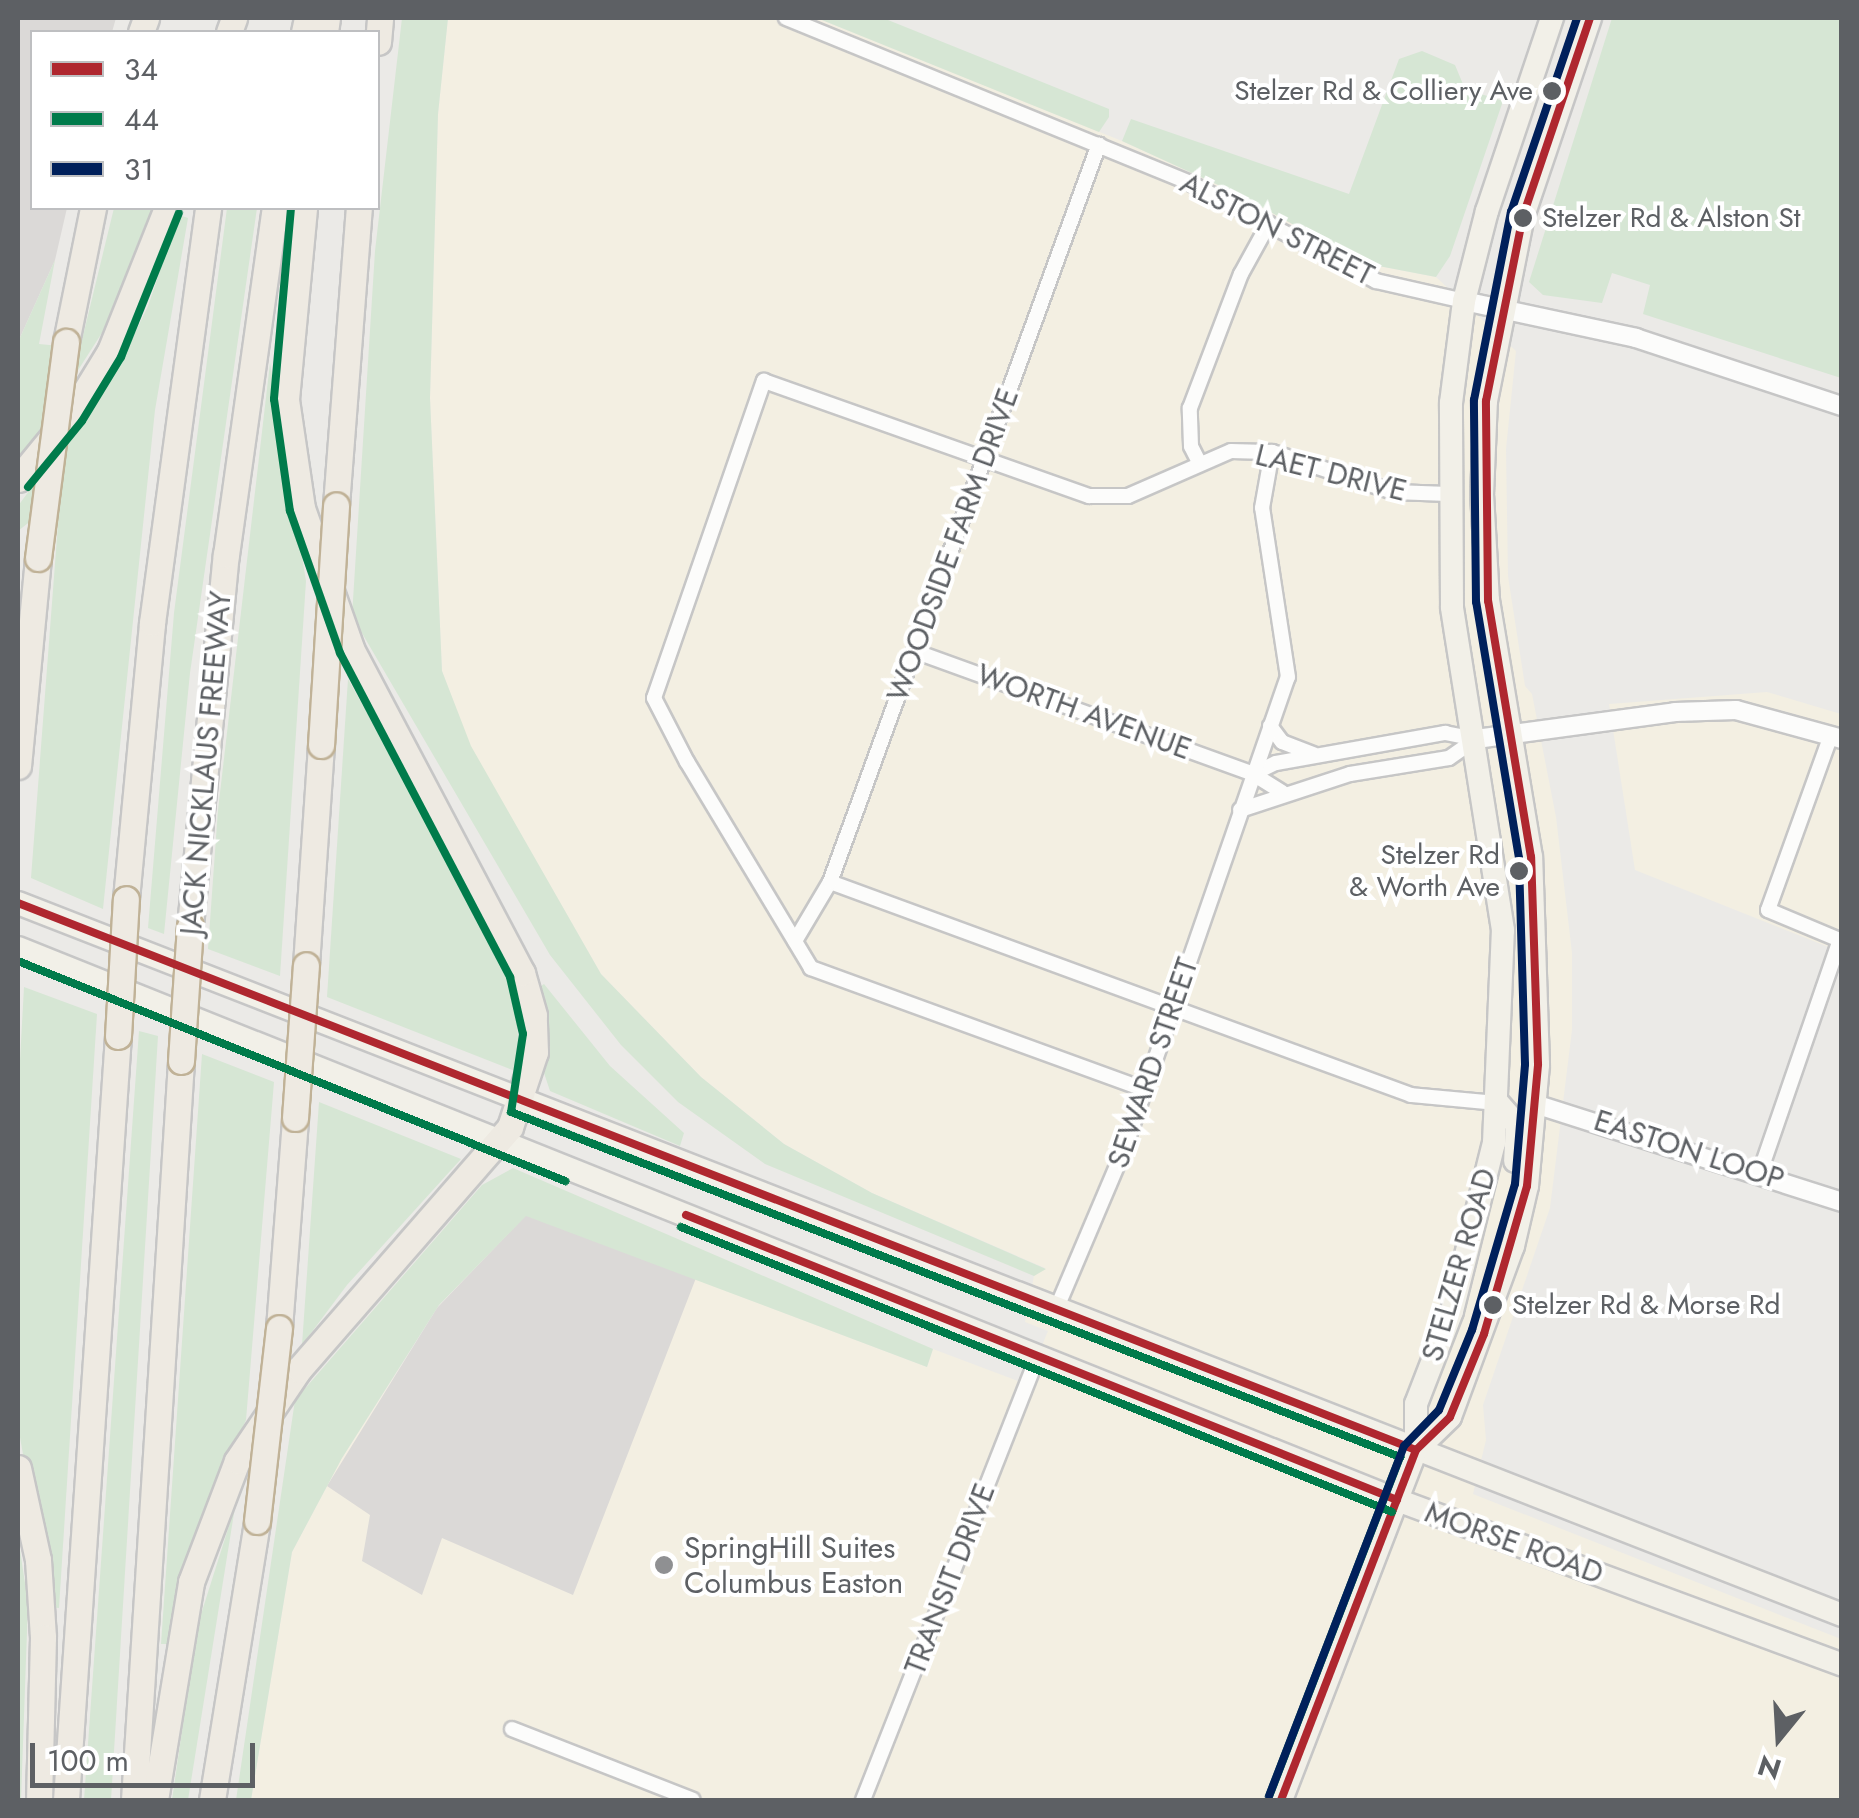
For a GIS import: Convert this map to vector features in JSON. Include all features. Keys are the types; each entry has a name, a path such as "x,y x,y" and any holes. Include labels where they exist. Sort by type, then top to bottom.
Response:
{"highway":[{"path":"18,766 38,558 66,342 93,210"},
{"path":"18,479 72,413 110,351 166,210"},
{"path":"66,1800 126,900 161,548 208,210"},
{"name":"JACK NICKLAUS FREEWAY","path":"134,1800 190,926 226,555 275,210"},
{"path":"155,1800 191,1582 237,1461 299,1369 499,1140 520,1104 536,1034 522,972 352,648 302,508 286,399 304,210"},
{"path":"212,1800 257,1520 279,1328 359,210"},
{"path":"18,1468 38,1560 43,1637 39,1800"}],"main road":[{"name":"STELZER ROAD","path":"1282,1800 1416,1450 1416,1404 1476,1230 1498,1102 1503,930 1452,606 1448,494 1451,403 1464,301 1487,211 1552,18"},
{"name":"STELZER ROAD","path":"1416,1450 1450,1417 1506,1263 1527,1186 1535,1104 1531,857 1488,601 1482,495 1486,401 1523,216 1590,18"},
{"name":"MORSE ROAD","path":"18,903 520,1104 1842,1615"},
{"name":"MORSE ROAD","path":"18,948 1397,1500 1842,1665"},
{"path":"1498,1102 1517,1125 1506,1263"}],"street":[{"name":"ALSTON STREET","path":"786,18 1099,144 1269,224 1376,281 1636,338 1842,406"},
{"name":"WOODSIDE FARM DRIVE","path":"796,940 830,882 1099,144"},
{"path":"1199,462 1191,446 1190,408 1240,274 1269,224"},
{"name":"LAET DRIVE","path":"796,940 654,698 764,381 1089,496 1128,496 1166,483 1199,462 1232,451 1272,452 1394,492 1448,494"},
{"name":"SEWARD STREET","path":"1055,1312 1146,1090 1288,677 1262,508 1272,452"},
{"name":"WORTH AVENUE","path":"914,650 1253,774 1282,792"},
{"path":"1240,810 1282,792 1449,758 1476,740 1512,732 1736,710 1836,737 1768,910 1840,941 1760,1172"},
{"path":"1270,726 1295,750 1321,755"},
{"path":"1253,774 1321,755 1444,733 1476,740"},
{"path":"830,882 1410,1094 1498,1102"},
{"path":"796,940 811,968 1146,1090"},
{"name":"EASTON LOOP","path":"1535,1104 1760,1172 1842,1202"},
{"name":"TRANSIT DRIVE","path":"863,1800 1037,1358"},
{"path":"512,1728 692,1800"}],"shaded area":[{"path":"18,18 116,18 113,30 30,30 30,210 67,210 55,260 18,342"},
{"path":"448,18 817,18 1122,141 1238,194 1363,263 1436,277 1516,351 1506,449 1508,576 1525,686 1532,694 1556,817 1572,953 1572,1030 1550,1208 1483,1405 1486,1440 1473,1494 1841,1639 1841,1800 251,1800 292,1552 342,1458 440,1305 526,1215 927,1367 933,1349 1026,1384 1048,1331 1025,1322 1034,1276 1045,1268 872,1193 784,1144 701,1077 601,974 470,746 442,671 430,398 438,114"},
{"path":"1767,692 1841,714 1841,952 1635,870 1609,704"},
{"path":"526,1215 696,1278 573,1595 442,1538 422,1595 362,1561 370,1515 327,1486 437,1308"}],"green space":[{"path":"402,18 448,18 438,114 430,398 442,671 471,746 601,974 701,1077 784,1144 872,1193 1046,1269 1034,1276 765,1164 678,1102 621,1045 550,955 352,616 380,208"},
{"path":"817,18 883,18 1109,109 1109,117 1099,132"},
{"path":"1612,18 1841,18 1841,378 1643,314 1650,285 1612,273 1602,303 1543,295 1529,282"},
{"path":"1422,51 1455,65 1465,89 1503,101 1450,256 1436,277 1363,263 1238,194 1122,141 1131,119 1349,194 1399,59"},
{"path":"114,210 152,210 114,314 18,464 18,342 55,260 39,344 80,348"},
{"path":"227,210 257,210 190,673 164,934 148,928 174,613"},
{"path":"179,215 188,218 155,410 103,909 31,878 60,498 18,531 18,506 116,372 148,306"},
{"path":"270,363 306,581 280,976 208,949 218,810"},
{"path":"348,679 503,956 516,1003 520,1073 327,997"},
{"path":"544,984 610,1066 684,1133 680,1146 550,1091 541,1064 538,988"},
{"path":"24,987 97,1014 59,1608 50,1607 18,1426 18,1097"},
{"path":"139,1031 158,1036 111,1800 84,1800"},
{"path":"202,1054 274,1082 246,1420 197,1529 167,1644 161,1644"},
{"path":"319,1102 461,1159 347,1285 302,1345"},
{"path":"513,1168 933,1349 927,1367 526,1216 439,1305 342,1458 292,1552 251,1800 236,1800 295,1400 482,1185"},
{"path":"235,1507 188,1800 172,1800 197,1627"},
{"path":"18,1537 28,1603 21,1800 18,1800"}],"transit line":[{"name":"31","path":"1269,1796 1404,1446 1439,1410 1472,1330 1515,1184 1525,1064 1519,858 1476,602 1474,400 1511,212 1577,18"},
{"name":"34","path":"1281,1800 1416,1450 1450,1417 1484,1334 1527,1186 1538,1064 1531,857 1488,601 1486,401 1523,216 1590,18"},
{"name":"44","path":"291,210 274,399 290,511 340,653 510,977 523,1034 511,1112 1400,1457 1269,1796"},
{"name":"44","path":"28,487 82,421 121,357 179,213"},
{"name":"34","path":"18,903 1416,1450"},
{"name":"44","path":"18,961 565,1181"},
{"name":"34","path":"686,1215 1397,1500"},
{"name":"44","path":"681,1227 1392,1512"}],"place":[{"name":"Stelzer Rd & Colliery Ave","path":"1552,91"},
{"name":"Stelzer Rd & Alston St","path":"1523,218"},
{"name":"Stelzer Rd & Worth Ave","path":"1519,871"},
{"name":"Stelzer Rd & Morse Rd","path":"1493,1305"},
{"name":"SpringHill Suites Columbus Easton","path":"664,1565"}]}
